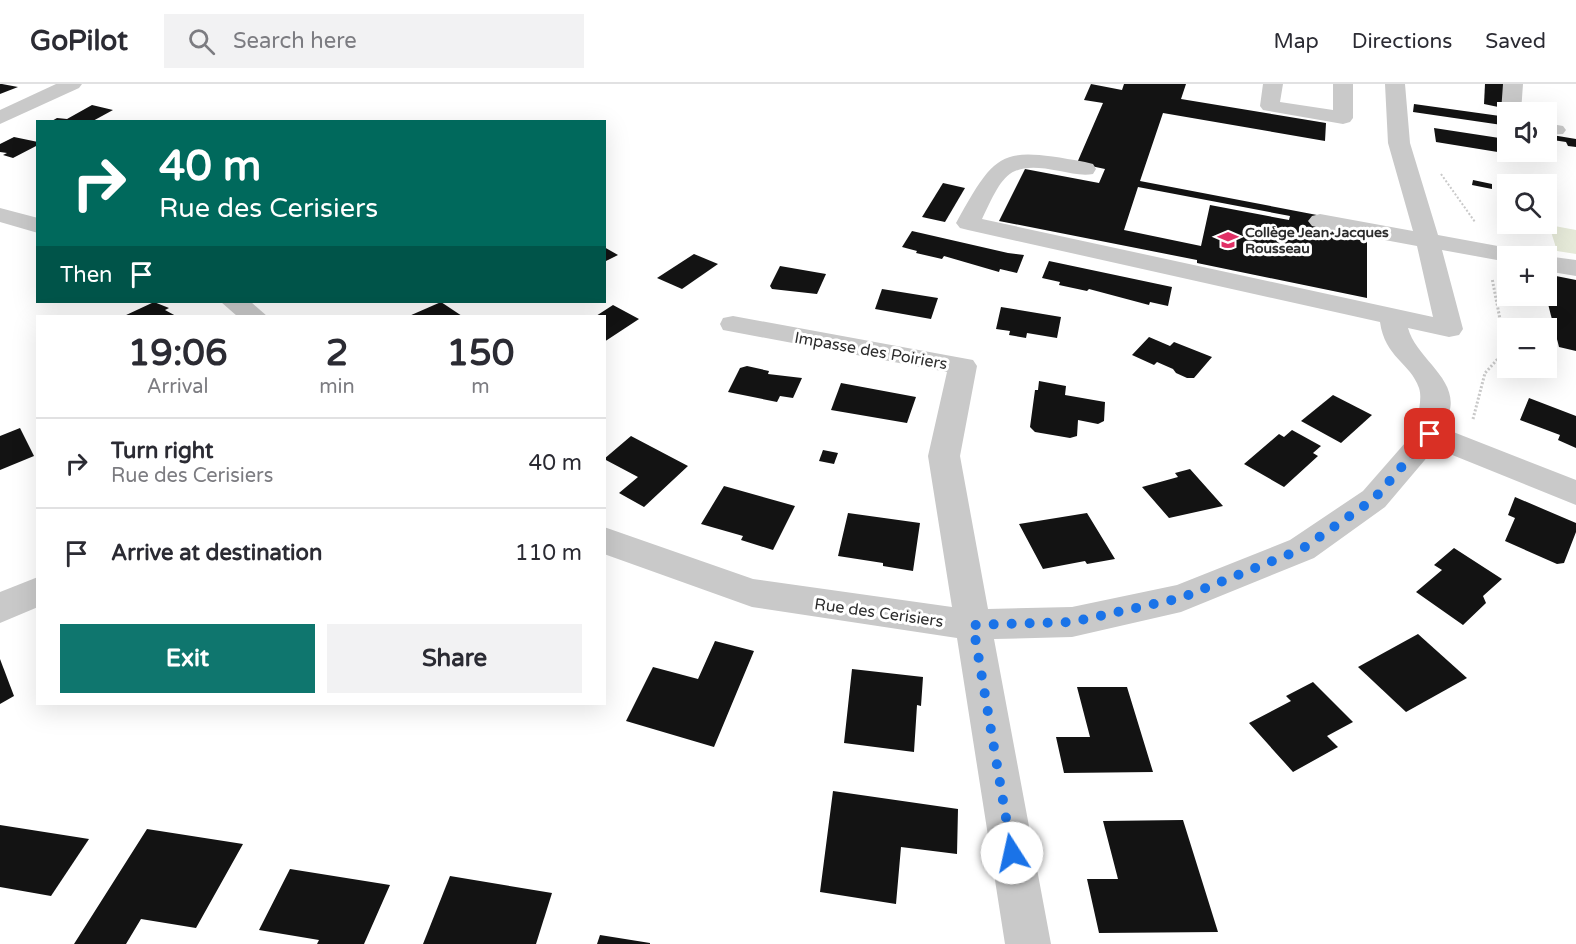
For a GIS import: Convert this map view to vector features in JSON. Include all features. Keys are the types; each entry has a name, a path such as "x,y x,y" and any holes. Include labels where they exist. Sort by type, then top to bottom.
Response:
{"street":[{"path":"0,118 72,84"},
{"path":"1273,84 1270,106 1343,118 1343,84"},
{"path":"1085,169 1044,161 1024,161 1000,169 990,181 968,223 1449,329 1428,241 1399,143 1395,84"},
{"path":"1512,102 1513,84"},
{"path":"0,215 36,225"},
{"path":"1320,221 1497,253"},
{"path":"1557,264 1576,268"},
{"path":"236,303 254,315"},
{"path":"1393,316 1395,333 1402,350 1421,370 1434,390 1431,425 1576,493"},
{"name":"Impasse des Poiriers","path":"733,324 963,366 944,456 973,625"},
{"name":"Rue des Cerisiers","path":"606,541 752,593 973,625 1072,622 1181,598 1302,549 1374,499 1431,425"},
{"path":"0,608 36,592"},
{"path":"973,625 1028,944"}],"green space":[{"path":"1557,226 1576,230 1576,254 1557,251 1552,234 1557,234"}],"building":[{"path":"0,84 2,84 18,87 0,94"},
{"path":"1091,84 1122,90 1124,84 1186,84 1181,99 1326,123 1325,141 1163,113 1140,181 1317,215 1367,235 1367,298 1197,263 1197,260 999,221 1025,169 1099,183 1105,169 1077,163 1103,103 1084,100","holes":["1138,187 1290,216 1289,220 1210,205 1201,246 1124,230"]},
{"path":"1485,84 1504,84 1503,102 1497,102 1497,107 1484,104"},
{"path":"1414,104 1497,116 1497,124 1413,112"},
{"path":"92,105 113,110 95,120 54,120 67,119"},
{"path":"1434,128 1497,138 1497,152 1436,142"},
{"path":"1557,136 1576,139 1576,147 1568,146 1566,142 1557,141"},
{"path":"14,137 36,142 36,146 13,158 3,155 7,153 0,152 0,144"},
{"path":"1473,180 1492,184 1492,189 1472,185"},
{"path":"943,183 965,188 945,222 922,217"},
{"path":"912,231 1024,255 1017,273 1000,269 999,272 944,256 942,259 916,253 917,251 902,247"},
{"path":"606,248 618,255 606,261"},
{"path":"694,254 718,264 682,289 657,278"},
{"path":"1049,261 1172,287 1168,306 1150,302 1149,305 1089,289 1087,291 1059,285 1060,282 1042,278"},
{"path":"780,266 826,274 817,294 772,289 770,286"},
{"path":"1557,276 1576,280 1576,351 1559,347 1557,318 1552,318 1549,306 1557,306"},
{"path":"882,289 938,298 931,319 875,309"},
{"path":"156,303 169,308 165,310 174,315 126,315"},
{"path":"442,303 460,315 411,315"},
{"path":"613,305 639,319 606,341 606,315 598,315"},
{"path":"1001,307 1061,317 1057,338 1027,333 1026,338 1009,335 1010,331 996,329"},
{"path":"1149,337 1170,346 1174,342 1212,357 1194,378 1187,378 1157,362 1154,365 1132,355"},
{"path":"747,366 769,371 768,374 802,378 793,398 780,396 777,402 728,392 740,368"},
{"path":"1039,381 1066,386 1065,395 1105,402 1104,421 1098,424 1078,420 1077,436 1070,438 1035,432 1030,427 1035,390 1038,390"},
{"path":"841,383 916,397 907,423 831,410"},
{"path":"1333,395 1372,415 1341,443 1301,421"},
{"path":"1529,398 1576,416 1576,448 1558,440 1560,435 1520,420"},
{"path":"20,428 34,456 0,470 0,436"},
{"path":"1292,430 1321,446 1313,453 1318,456 1284,487 1244,464 1279,434 1284,437"},
{"path":"631,436 688,466 644,507 619,493 638,477 606,460 606,457"},
{"path":"823,450 838,453 834,464 819,461"},
{"path":"1190,469 1223,506 1169,518 1142,487 1178,477 1175,473"},
{"path":"724,486 795,506 773,550 741,540 743,536 701,524"},
{"path":"1515,497 1576,523 1576,532 1564,563 1557,564 1505,541 1515,518 1508,515"},
{"path":"848,513 920,523 913,571 883,566 883,563 838,556"},
{"path":"1087,513 1115,559 1087,564 1085,561 1043,569 1019,524"},
{"path":"1454,548 1502,579 1483,596 1486,603 1463,625 1416,592 1442,570 1434,565"},
{"path":"1418,634 1467,678 1406,712 1358,667"},
{"path":"715,641 754,651 714,747 626,721 653,667 698,679"},
{"path":"0,659 14,696 0,704"},
{"path":"852,669 923,677 921,706 917,705 914,752 844,743"},
{"path":"1313,682 1353,722 1327,736 1338,747 1293,772 1249,723 1291,701 1286,696"},
{"path":"1077,687 1127,687 1153,772 1064,773 1056,737 1090,737"},
{"path":"833,791 958,809 957,854 901,847 896,904 820,892"},
{"path":"1183,820 1218,932 1099,933 1087,879 1118,879 1103,821"},
{"path":"0,825 89,839 51,896 0,887"},
{"path":"147,829 243,844 196,928 141,919 126,944 74,944"},
{"path":"290,869 390,885 364,944 317,944 319,940 259,930"},
{"path":"450,876 552,893 536,944 423,944"},
{"path":"600,935 650,943 650,944 597,944"}],"place":[{"name":"Collège Jean-Jacques Rousseau","path":"1228,240"}],"route":[{"path":"1012,853 973,625 1072,622 1181,598 1302,549 1374,499 1430,434"}]}
